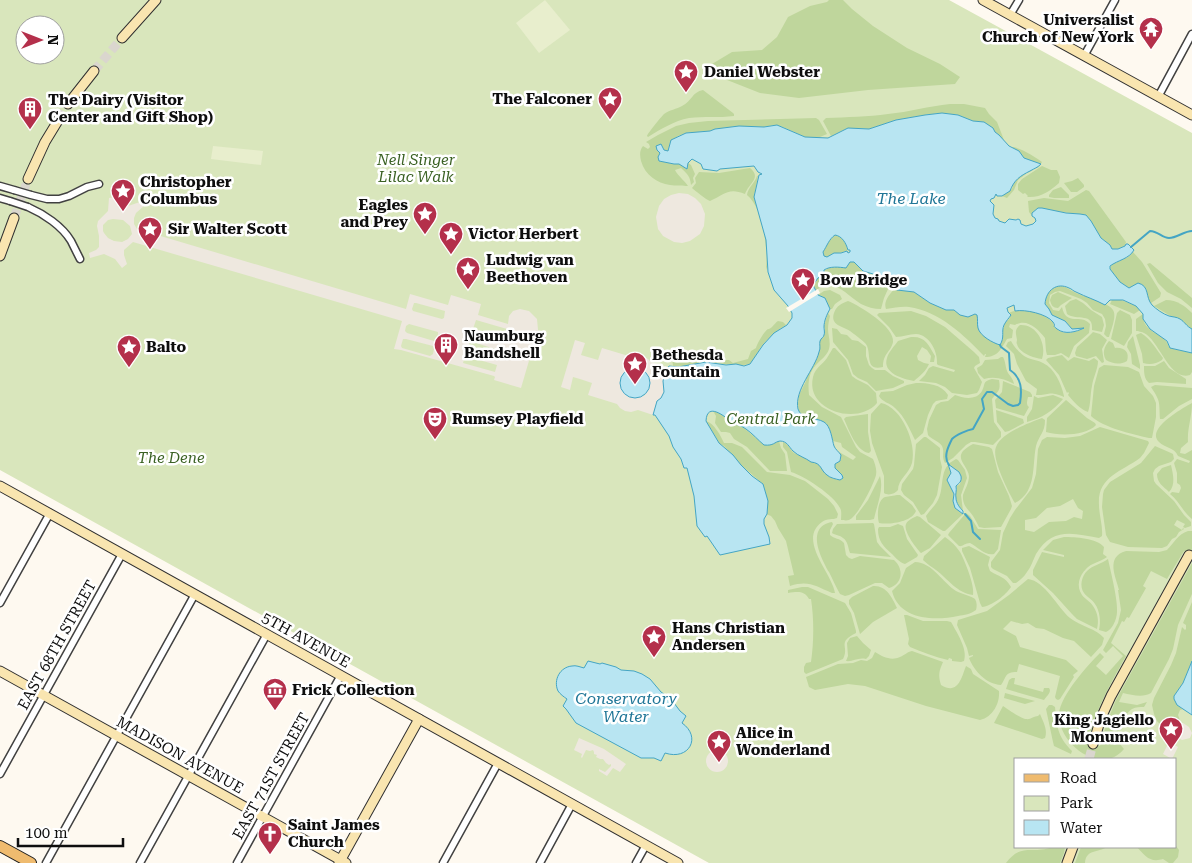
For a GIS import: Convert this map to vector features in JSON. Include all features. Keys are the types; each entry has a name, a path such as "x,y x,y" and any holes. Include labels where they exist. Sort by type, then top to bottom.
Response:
{"main road":[{"path":"122,38 156,0"},
{"path":"982,0 1192,115"},
{"path":"68,104 94,71"},
{"path":"28,179 58,119"},
{"path":"0,265 2,252 14,218"},
{"name":"5TH AVENUE","path":"0,486 678,863"},
{"path":"1093,744 1101,718 1111,696 1189,555"},
{"name":"MADISON AVENUE","path":"0,671 342,862"},
{"path":"342,862 419,719"},
{"path":"0,846 31,863"},
{"path":"1067,863 1073,848"}],"street":[{"path":"1010,16 1019,0"},
{"path":"1084,56 1115,0"},
{"path":"1158,97 1192,34"},
{"path":"0,186 47,199 59,199 99,184"},
{"path":"0,198 28,207 52,221 70,240 80,259"},
{"path":"0,603 50,513"},
{"name":"EAST 68TH STREET","path":"0,774 122,554"},
{"path":"46,863 195,594"},
{"path":"140,863 267,634"},
{"name":"EAST 71ST STREET","path":"237,863 341,675"},
{"path":"443,863 498,763"},
{"path":"540,863 572,804"},
{"path":"636,863 646,845"}],"green space":[{"name":"Central Park","path":"0,0 949,0 1192,133 1192,863 709,863 0,470"},
{"path":"545,0 570,30 539,53 516,23"},
{"path":"829,0 843,0 873,26 907,48 940,64 960,77 955,84 868,90 799,98 760,93 722,78 712,64 732,52 762,50 777,37 788,17 810,6"},
{"path":"703,90 733,113 734,116 683,119 647,136 664,114 685,104 696,93"},
{"path":"950,104 964,104 985,108 997,122 1004,140 984,122 942,113 896,120 869,129 848,128 831,136 823,121 826,118 880,115"},
{"path":"816,118 827,134 820,138 805,137 774,125 764,127 739,126 686,133 670,142 668,151 664,150 661,144 656,146 660,153 659,161 679,164 687,169 688,163 691,165 695,174 694,182 691,185 688,176 681,168 675,170 688,186 670,185 656,180 645,170 641,161 640,153 643,146 648,149 650,147 646,142 676,126 708,121"},
{"path":"213,146 263,151 261,165 211,159"},
{"path":"1012,147 1040,160 1042,162 1039,167 1034,169 1040,164 1024,158"},
{"path":"1042,166 1051,170 1057,170 1060,177 1059,183 1041,195 1027,197 1025,193 1023,194 1018,190 1018,184 1022,179"},
{"path":"750,168 755,178 745,194 734,191 710,201 692,188 696,183 695,178 699,172 719,173"},
{"path":"1027,173 1018,180 1014,190 1007,198 1002,196 1012,189 1016,180"},
{"path":"757,176 754,197 758,212 747,195"},
{"path":"1078,178 1084,187 1077,192 1071,192 1064,183"},
{"path":"1061,187 1069,195 1069,198 1049,197 1053,190"},
{"path":"1086,190 1089,191 1126,242 1125,246 1112,249 1101,238 1086,215 1040,208 1032,216 1029,212 1028,201 1044,198 1068,201"},
{"path":"764,233 766,240 767,270 766,267"},
{"path":"835,235 843,240 848,250 827,257 824,256 823,252"},
{"path":"1133,252 1142,262 1161,293 1160,297 1151,303 1148,299 1146,288 1134,286 1129,288 1120,282 1110,269 1112,264 1128,257"},
{"path":"853,261 863,271 873,274 888,284 881,309 861,304 835,287 829,286 816,290 813,285 826,269 834,267 846,268"},
{"path":"1150,263 1192,298 1192,308 1181,299 1167,292 1158,283 1147,264"},
{"path":"1060,285 1106,304 1114,313 1112,327 1109,337 1107,337 1104,334 1106,326 1102,314 1093,310 1081,299 1060,291 1050,295 1049,303 1053,310 1059,311 1062,307 1067,317 1086,321 1090,324 1089,333 1074,346 1069,358 1061,353 1047,355 1045,338 1036,328 1024,323 1010,324 1009,327 1013,330 1012,338 1007,339 996,354 985,357 986,354 984,356 959,332 931,313 909,307 886,309 885,306 895,288 914,292 930,303 946,310 977,315 981,333 997,344 1003,336 1005,323 1011,315 1009,313 1019,310 1030,311 1046,317 1061,332 1073,332 1084,328 1072,329 1066,322 1052,315 1045,303 1049,292 1054,287"},
{"path":"830,290 840,295 842,299 832,309 830,309 825,298 818,295"},
{"path":"1058,292 1072,298 1058,308 1052,306 1050,300 1052,295"},
{"path":"1076,299 1102,317 1104,325 1102,332 1092,330 1092,324 1088,319 1067,314 1065,306 1070,301"},
{"path":"1112,300 1121,300 1136,306 1140,310 1134,314 1110,304"},
{"path":"1166,300 1180,304 1192,313 1192,329 1154,306"},
{"path":"848,301 876,318 892,336 893,342 884,359 883,367 877,368 873,366 865,343 850,331 835,323 833,317 836,308"},
{"path":"1120,310 1130,315 1132,320 1132,333 1124,346 1111,339 1117,313"},
{"path":"911,311 926,316 945,327 979,357 980,363 974,368 982,382 977,393 967,395 952,393 936,383 919,381 929,368 933,366 954,372 955,370 937,364 934,349 925,337 916,334 896,337 877,315 879,313"},
{"path":"828,313 830,316 828,327 829,349 811,372 809,395 822,407 841,417 856,447 860,452 873,459 876,471 865,499 849,520 841,520 841,509 825,492 791,472 787,452 783,447 783,442 794,453 817,463 833,479 842,479 843,476 834,467 841,460 839,452 853,460 856,457 842,447 841,443 833,441 826,423 806,417 799,412 799,395 819,352 820,340 825,330 824,326"},
{"path":"1143,314 1146,325 1163,338 1169,347 1192,353 1192,372 1190,375 1176,372 1155,343 1143,333 1136,331 1136,319"},
{"path":"778,321 786,325 766,341 749,364 736,365 707,362 696,365 673,366 672,357 675,351 729,360 733,363 748,359 751,351 756,348 764,333"},
{"path":"1020,325 1036,331 1042,341 1042,359 1027,354 1018,347 1016,332"},
{"path":"832,328 837,329 841,334 847,335 852,340 858,341 866,347 866,356 872,368 875,370 885,370 904,381 904,383 893,388 876,391 867,382 858,378 853,374 848,360 833,342"},
{"path":"1093,332 1100,334 1107,340 1102,349 1104,362 1102,363 1096,356 1087,359 1076,356 1075,353 1077,347"},
{"path":"1141,333 1153,344 1163,358 1162,360 1153,364 1143,363 1136,335"},
{"path":"1133,336 1140,369 1132,364 1131,354 1127,347 1128,342"},
{"path":"911,337 923,339 935,356 934,362 930,362 931,356 922,347 917,356 918,360 929,364 925,371 914,381 894,374 886,363 889,354 898,341"},
{"path":"1011,341 1023,355 1041,362 1051,369 1059,381 1064,397 1052,394 1036,395 1037,389 1026,381 1014,354 1006,346"},
{"path":"1109,341 1113,343 1115,348 1121,348 1126,351 1128,355 1127,361 1116,363 1106,360 1104,350"},
{"path":"833,348 846,360 852,376 868,385 876,393 877,403 868,410 846,414 825,406 817,399 813,389 813,377"},
{"path":"1062,355 1068,361 1074,357 1089,361 1094,358 1098,361 1088,412 1079,407 1068,395 1069,393 1067,393 1059,375 1046,360"},
{"path":"1001,357 1004,359 1007,371 1014,384 1000,378 984,379 978,373 977,368 985,360"},
{"path":"1164,361 1169,368 1186,379 1186,384 1149,383 1147,381 1144,366 1155,366"},
{"path":"1104,365 1128,367 1139,372 1144,386 1153,396 1156,403 1156,417 1152,438 1135,435 1111,427 1091,416 1094,386 1099,368"},
{"path":"992,379 999,380 1000,384 992,399 994,422 1001,432 1001,437 993,445 971,442 945,463 942,446 928,435 927,429 936,405 948,401 955,395 965,398 976,396 982,391 985,382"},
{"path":"1003,381 1030,392 1032,395 1032,397 1028,397 1027,404 1029,407 1024,416 996,408 995,400 1002,392"},
{"path":"916,383 938,386 948,395 947,399 936,401 933,404 923,433 915,440 902,415 879,396 881,392 893,391"},
{"path":"1155,385 1192,388 1192,399 1179,406 1163,419 1160,419 1159,402 1151,387"},
{"path":"1053,395 1063,399 1047,414 1027,422 1034,396 1038,398"},
{"path":"1066,400 1096,425 1092,429 1072,434 1046,432 1047,418"},
{"path":"881,403 895,411 906,427 913,455 911,467 898,486 898,490 895,493 889,494 884,493 884,476 872,443 870,431 871,414"},
{"path":"1192,403 1188,442 1181,448 1180,453 1185,454 1192,450 1192,519 1170,494 1172,492 1179,493 1181,488 1177,483 1174,463 1177,459 1189,463 1190,461 1178,456 1174,451 1159,442 1156,437 1157,431 1167,419"},
{"path":"996,410 1023,419 1024,423 1005,432 997,422"},
{"path":"713,411 721,413 733,423 744,428 764,445 779,441 785,454 787,471 770,471 747,447 734,439 730,433 721,432 715,423 716,416"},
{"path":"868,414 871,451 869,453 857,444 844,419 846,417"},
{"path":"1042,418 1045,420 1045,424 1036,446 1030,485 1022,498 1015,503 998,467 996,447 1003,437 1009,433"},
{"path":"706,421 719,433 724,443 732,443 742,447 767,472 790,475 805,481 834,506 838,514 837,518 822,522 815,529 813,538 818,557 833,585 835,593 807,584 790,586 788,576 794,575 786,541 775,521 766,514 763,484 720,444"},
{"path":"1100,427 1148,441 1149,443 1140,458 1112,476 1102,488 1099,496 1099,505 1102,536 1099,538 1064,534 1049,539 1036,554 1025,575 1016,583 1013,583 1007,576 993,569 991,562 1000,550 1003,533 1010,518 1032,488 1036,474 1038,449 1042,440 1047,437 1065,438 1080,436","holes":["1073,499 1078,508 1083,511 1082,519 1074,517 1066,521 1049,522 1034,532 1025,530 1025,520 1036,518 1047,508 1060,506"]},
{"path":"924,437 940,448 942,467 937,495 933,503 921,515 913,502 901,490 902,484 913,469 916,444"},
{"path":"973,444 992,449 998,472 1009,496 1012,506 1001,527 979,527 963,502 963,495 969,476 961,454"},
{"path":"1155,446 1173,454 1174,459 1155,469 1153,473 1154,481 1174,501 1191,522 1191,526 1185,528 1183,527 1185,524 1177,520 1174,525 1182,530 1184,529 1167,546 1162,548 1128,547 1110,542 1106,535 1102,507 1104,490 1110,482 1141,463"},
{"path":"956,459 965,470 967,478 961,495 963,511 956,500 956,486 961,482 948,464"},
{"path":"948,465 951,473 950,484 954,494 955,508 963,514 943,531 928,522 926,516 938,500 944,473"},
{"path":"1171,465 1173,483 1169,492 1159,482 1157,474 1162,468"},
{"path":"880,476 881,492 874,519 856,520 856,516 868,500"},
{"path":"900,495 912,505 916,511 914,515 900,522 879,523 880,501 885,497"},
{"path":"966,513 978,529 1001,530 998,549 994,554 985,552 970,543 959,546 948,535"},
{"path":"917,516 941,535 930,548 921,553 906,531 908,521"},
{"path":"832,522 830,535 844,543 846,555 849,558 852,559 860,556 894,560 901,572 897,583 889,588 882,583 875,583 849,595 840,594 822,559 817,544 819,530 824,525"},
{"path":"873,523 877,542 891,557 850,553 845,539 832,533 837,524"},
{"path":"898,524 903,526 907,539 918,555 905,564 898,560 884,546 878,533 879,527 890,527"},
{"path":"1192,531 1192,555 1184,551 1167,579 1151,571 1143,586 1146,588 1129,618 1127,617 1124,622 1122,621 1111,643 1126,656 1099,709 1088,742 1100,746 1116,700 1192,563 1192,594 1178,625 1169,659 1151,693 1141,696 1123,693 1119,702 1137,705 1147,702 1144,707 1132,709 1121,724 1118,738 1124,749 1121,753 1110,758 1090,757 1074,747 1068,739 1060,723 1059,714 1069,690 1100,653 1104,657 1096,666 1106,675 1123,656 1113,646 1106,653 1103,650 1118,623 1121,610 1119,590 1114,574 1116,558 1126,551 1159,552 1167,550 1185,532"},
{"path":"945,537 962,556 971,580 973,595 957,589 923,560 924,556"},
{"path":"1064,537 1091,540 1104,547 1103,554 1107,557 1088,567 1079,581 1080,592 1096,611 1097,629 1077,619 1033,575 1033,570 1042,552 1064,557 1064,555 1043,550 1053,540"},
{"path":"969,546 990,557 988,565 990,571 1004,579 1011,587 990,605 982,607 980,603 970,568 962,551 962,548"},
{"path":"1108,559 1117,612 1114,624 1106,632 1099,630 1098,610 1094,602 1082,590 1081,584 1087,571"},
{"path":"915,562 927,565 956,591 975,599 977,604 976,610 965,615 949,618 928,618 910,613 902,608 896,601 892,591 900,583 906,568"},
{"path":"1028,579 1046,590 1070,618 1097,632 1104,638 1102,645 1091,657 1074,641 1044,629 1036,628 1028,623 1022,624 1011,621 1003,629 1016,636 1020,647 1066,660 1078,671 1073,675 1074,677 1058,700 1055,697 1060,676 1019,664 1017,672 1008,674 1001,685 990,682 977,672 971,663 969,658 973,655 969,656 957,625 958,620 987,611"},
{"path":"873,586 882,587 891,596 897,608 873,622 860,634 849,600"},
{"path":"808,587 845,603 851,613 856,631 845,642 845,655 843,659 806,674 804,667 806,663 811,662 813,646 811,599 803,593 788,593 788,590"},
{"path":"1192,602 1192,661 1183,683 1174,696 1183,709 1180,710 1178,715 1181,723 1173,725 1171,730 1174,735 1171,736 1157,721 1152,705 1176,653 1182,627 1186,629 1186,625 1183,623"},
{"path":"904,615 923,621 951,622 963,646 964,661 952,661 949,658 948,660 943,659 910,647"},
{"path":"857,636 871,650 869,656 866,659 846,661 848,656 847,643 850,638"},
{"path":"912,651 943,662 939,678 941,685 947,688 955,687 958,684 966,666 971,669 973,674 999,691 995,709 989,716 980,720 926,706 865,686 848,684 815,690 809,687 806,677 838,664 853,663 861,660 867,661 872,658 875,652 893,659"},
{"path":"1015,678 1014,684 1043,692 1044,688 1049,688 1050,692 1044,700 1006,689 1009,680"},
{"path":"1005,693 1035,701 1025,704 1004,698"},
{"path":"1049,705 1055,707 1059,730 1063,740 1072,751 1071,754 1054,746 1046,709"},
{"path":"1003,706 1026,719 1040,714 1046,729 1045,738 1042,739 994,723"},
{"path":"1177,847 1179,850 1178,857 1173,863 1145,856 1138,848"},
{"path":"1065,848 1060,863 1006,863 1022,851"},
{"path":"1081,848 1106,848 1090,853 1085,863 1075,863"}],"shaded area":[{"path":"679,193 688,194 695,198 701,204 705,214 704,226 700,234 690,241 682,243 674,242 663,236 658,229 656,217 659,206 664,199"},
{"path":"115,197 121,203 128,206 143,201 145,205 136,213 134,218 134,224 137,229 406,309 410,294 448,305 451,295 481,304 478,315 508,324 509,316 513,311 520,309 529,311 537,319 538,330 521,388 494,380 494,376 394,349 402,321 133,242 124,250 127,264 122,268 115,259 104,254 90,258 89,253 99,247 98,221 108,211 109,198","holes":["108,220 123,220 130,226 132,234 122,242 108,238 103,231 103,225","414,303 445,311 444,318 442,319 413,311","476,320 507,329 505,338 473,329","409,324 438,332 437,340 434,341 405,331 406,326","403,339 406,339 433,346 434,349 433,354 430,356 402,348","470,341 501,351 499,360 467,350","465,356 497,365 495,372 463,363"]},
{"path":"575,340 585,343 581,355 598,360 602,348 632,357 637,355 643,356 651,362 667,367 663,381 664,392 657,401 653,415 638,410 625,411 617,404 588,395 592,383 580,379 573,377 570,390 561,387","holes":["634,369 649,388 644,396 621,386 620,381 625,373"]},
{"path":"1177,723 1183,723 1189,727 1192,733 1190,738 1182,740 1173,735 1172,727"},
{"path":"579,738 604,749 626,764 620,772 613,768 607,776 599,771 599,769 605,772 611,764 609,765 603,759 596,757 597,755 594,754 593,750 586,750 582,758 582,754 574,750"},
{"path":"1169,742 1178,747 1172,758 1163,754"},
{"path":"713,750 721,750 728,757 728,765 721,772 713,772 706,765 706,757"}],"water":[{"name":"The Lake","path":"942,113 984,122 993,128 1009,146 1019,151 1024,158 1041,164 1018,179 1010,191 1002,196 997,196 996,194 991,199 990,201 994,205 993,214 995,218 1005,223 1009,219 1018,219 1021,224 1026,226 1036,221 1032,213 1038,208 1086,215 1101,238 1112,249 1118,249 1128,244 1134,250 1110,266 1110,269 1120,282 1129,288 1138,283 1142,284 1154,307 1167,315 1180,319 1192,329 1192,353 1170,348 1167,341 1150,329 1143,319 1143,314 1136,306 1123,300 1110,300 1105,305 1065,286 1053,288 1047,295 1045,304 1052,315 1065,321 1072,329 1084,328 1078,331 1063,332 1054,327 1050,319 1041,314 1030,311 1015,311 1014,305 1007,308 1011,315 1004,325 1000,345 990,341 981,334 978,328 977,315 975,314 968,317 960,315 954,310 946,310 930,303 914,292 897,290 873,274 863,271 854,262 850,262 846,268 835,267 826,269 824,274 813,285 818,295 825,298 830,309 825,320 824,336 820,341 817,359 799,394 798,409 802,415 821,420 828,427 834,446 841,455 840,461 835,464 835,468 843,478 840,480 828,476 817,464 797,454 784,442 780,441 764,445 744,428 717,412 710,412 707,415 706,421 719,443 752,476 763,484 768,501 764,524 770,544 720,555 707,536 705,537 697,526 694,496 687,468 684,468 669,436 655,415 653,415 657,401 664,392 663,381 667,367 706,362 744,366 750,364 774,333 787,325 792,318 792,313 774,290 768,272 766,240 754,197 759,175 762,174 754,166 720,169 717,171 703,169 701,164 692,159 688,163 687,169 679,164 659,161 660,153 656,146 661,144 664,150 668,151 671,140 686,133 739,126 764,127 777,125 805,137 828,138 848,128 869,129 896,120","holes":["835,235 843,240 850,252 824,256 823,252"]},
{"name":"Bethesda Fountain","path":"635,368 641,369 649,377 649,389 641,397 635,398 629,397 621,389 620,383 621,377 629,369"},
{"path":"948,464 959,472 961,476 961,481 956,486 956,497 957,504 963,511 963,514 955,508 954,494 947,480 951,473"},
{"name":"Conservatory Water","path":"588,661 602,663 621,670 634,671 650,679 686,716 682,723 688,729 692,741 686,751 673,755 665,753 661,761 654,758 641,758 576,723 563,706 567,699 558,691 556,683 561,671 574,666 584,668"},
{"path":"1192,661 1192,715 1177,705 1174,696 1183,683"}],"pier":[{"name":"Bow Bridge","path":"818,289 820,293 789,312 786,308"}],"waterway":[{"path":"1131,247 1150,231 1169,238 1192,231"},
{"path":"949,465 946,455 952,439 973,429 984,409 982,399 987,392 992,392 1013,406 1020,403 1021,389 1019,381 1010,370 1009,353 1000,345"},
{"path":"965,514 971,521 973,532 980,539"}],"tunnel":[{"path":"94,71 122,38"},
{"path":"59,119 68,104"},
{"path":"14,218 28,179"},
{"path":"1089,758 1093,744"}],"place":[{"name":"Universalist Church of New York","path":"1151,50"},
{"name":"Daniel Webster","path":"686,93"},
{"name":"The Falconer","path":"610,120"},
{"name":"The Dairy (Visitor Center and Gift Shop)","path":"30,130"},
{"name":"Christopher Columbus","path":"123,212"},
{"name":"Eagles and Prey","path":"425,235"},
{"name":"Sir Walter Scott","path":"150,250"},
{"name":"Victor Herbert","path":"451,255"},
{"name":"Ludwig van Beethoven","path":"468,290"},
{"name":"Bow Bridge","path":"803,301"},
{"name":"Naumburg Bandshell","path":"446,366"},
{"name":"Balto","path":"129,368"},
{"name":"Bethesda Fountain","path":"635,385"},
{"name":"Rumsey Playfield","path":"435,440"},
{"name":"Hans Christian Andersen","path":"654,658"},
{"name":"Frick Collection","path":"275,711"},
{"name":"King Jagiello Monument","path":"1171,750"},
{"name":"Alice in Wonderland","path":"719,763"},
{"name":"Saint James Church","path":"270,855"}],"park label":[{"name":"Nell Singer Lilac Walk","path":"416,168"},
{"name":"The Dene","path":"171,458"}]}
